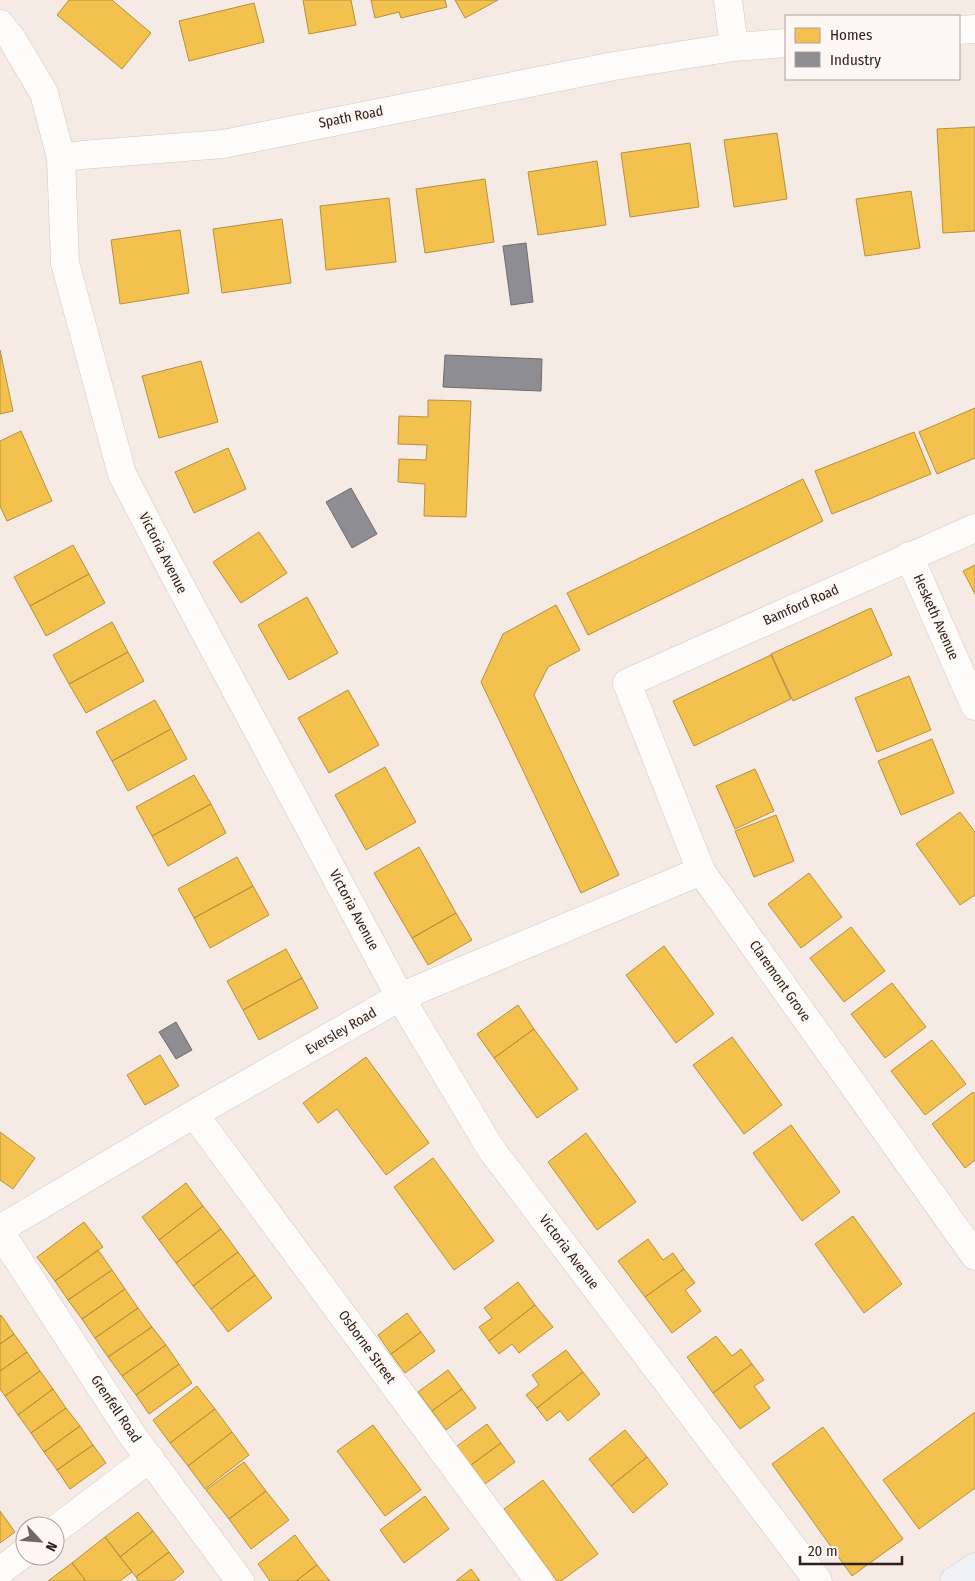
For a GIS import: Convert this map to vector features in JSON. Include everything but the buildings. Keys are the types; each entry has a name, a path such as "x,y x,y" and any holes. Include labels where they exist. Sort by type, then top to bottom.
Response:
{"main road":[{"path":"954,1581 975,1567"}],"street":[{"path":"728,0 734,47"},
{"path":"0,24 12,39 44,93 62,158"},
{"path":"960,30 975,29"},
{"name":"Spath Road","path":"62,158 223,144 614,66 734,47 785,43"},
{"name":"Victoria Avenue","path":"62,158 65,263 122,474 169,566 400,997 491,1149 818,1581"},
{"name":"Bamford Road","path":"627,683 975,528"},
{"name":"Hesketh Avenue","path":"909,556 975,706"},
{"name":"Claremont Grove","path":"627,683 701,870 975,1256"},
{"name":"Eversley Road","path":"0,1231 194,1114 400,997 701,870"},
{"name":"Osborne Street","path":"194,1114 539,1581"},
{"name":"Grenfell Road","path":"0,1231 132,1434 240,1581"},
{"path":"65,1522 150,1458"},
{"path":"0,1571 15,1560"}]}
